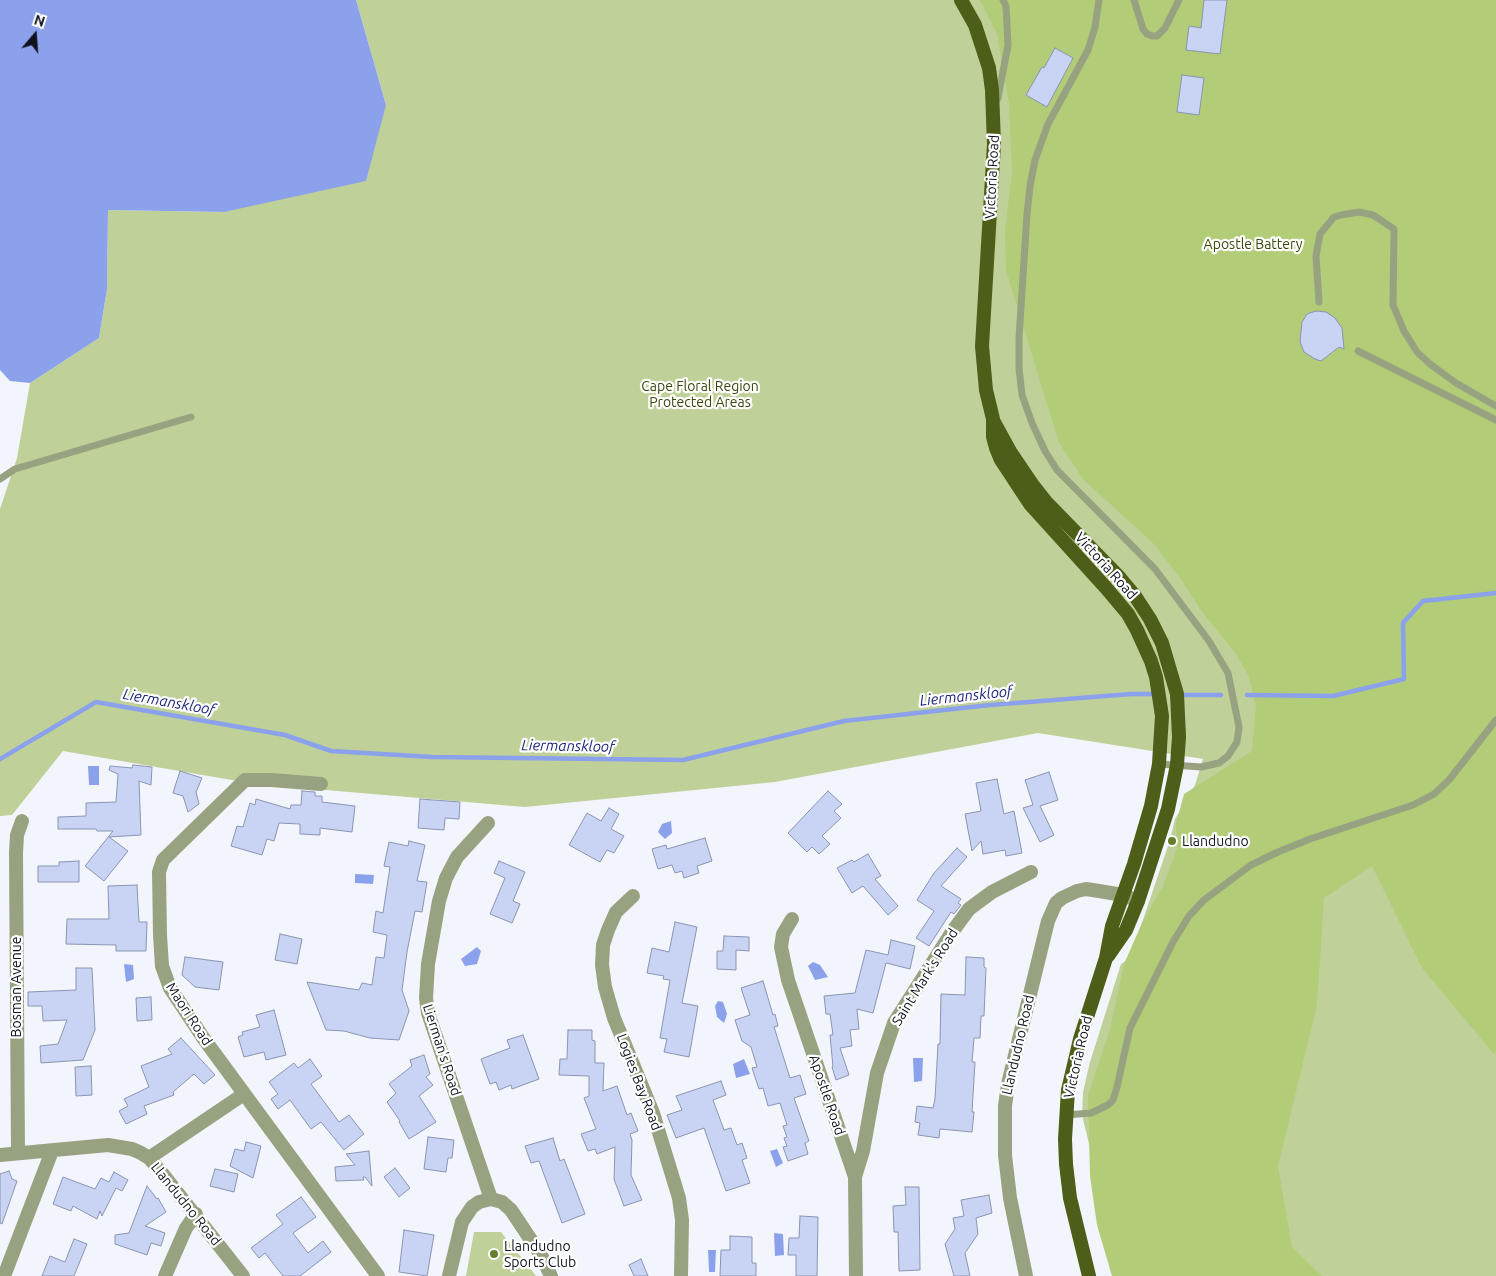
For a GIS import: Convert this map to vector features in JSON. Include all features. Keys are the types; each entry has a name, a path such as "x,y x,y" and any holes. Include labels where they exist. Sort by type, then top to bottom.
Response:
{"main road":[{"name":"Victoria Road","path":"961,0 975,25 985,55 992,90 994,115 994,144 982,339 986,390 993,419 993,437 996,448 1001,460 1020,489 1044,521 1128,614 1151,661 1160,698 1162,736 1151,806 1112,926 1106,958 1080,1039 1070,1081 1066,1115 1066,1164 1070,1198 1089,1276"},
{"name":"Victoria Road","path":"993,419 1011,453 1047,503 1119,576 1135,596 1150,619 1162,643 1177,694 1179,717 1177,765 1168,809 1138,901 1122,937 1106,958"}],"street":[{"name":"Maori Road","path":"321,784 264,779 250,779 242,782 163,860 158,872 160,935 164,975 180,1005 378,1276"},
{"name":"Bosman Avenue","path":"18,1153 16,853 17,836 22,821"},
{"name":"Lierman's Road","path":"488,823 457,857 446,878 439,901 428,964 426,998 428,1014 491,1199"},
{"name":"Saint Mark's Road","path":"855,1177 863,1151 878,1073 894,1023 952,932 969,909 992,892 1031,872"},
{"name":"Llandudno Road","path":"1026,1276 1009,1190 1004,1142 1005,1106 1008,1084 1048,921 1056,903 1070,894 1086,890 1123,896 1138,901"},
{"name":"Logies Bay Road","path":"633,896 616,912 608,930 602,965 605,987 614,1018 653,1113 679,1198 682,1220 681,1276"},
{"name":"Apostle Road","path":"792,919 783,934 781,947 788,980 855,1177 856,1276"},
{"path":"149,1158 244,1094"},
{"name":"Llandudno Road","path":"0,1155 108,1146 132,1149 149,1158 196,1214 242,1276"},
{"path":"4,1276 52,1151"},
{"path":"449,1276 462,1222 472,1207 479,1202 491,1199 502,1202 511,1210 541,1255 551,1276"},
{"path":"165,1276 186,1228 196,1214"}],"lane":[{"path":"994,115 1008,45 1006,6 1003,0"},
{"path":"1099,0 1095,27 1088,50 1048,124 1035,160 1031,178 1019,338 1019,368 1022,395 1032,423 1045,451 1057,470 1154,570 1209,641 1228,674 1239,727 1236,742 1228,756 1219,763 1201,767 1159,764"},
{"path":"1134,0 1142,29 1152,36 1157,36 1165,28 1178,0"},
{"path":"1319,302 1316,256 1320,234 1334,217 1359,212 1373,215 1394,229 1392,305 1404,332 1417,352 1430,364 1456,383 1496,406"},
{"path":"1358,351 1496,420"},
{"path":"0,479 15,469 191,417"},
{"path":"1066,1115 1091,1113 1108,1105 1113,1100 1125,1045 1137,1012 1173,942 1189,916 1204,900 1251,865 1278,852 1310,839 1413,805 1434,794 1449,780 1496,720"}],"green space":[{"name":"Cape Floral Region Protected Areas","path":"356,0 1496,0 1496,1276 1121,1276 1082,1115 1083,1092 1090,1062 1121,964 1130,958 1169,843 1175,819 1195,785 1203,759 1038,733 775,782 525,807 255,784 63,751 12,815 0,816 0,509 17,458 30,383 99,338 107,289 108,210 224,212 386,105"},
{"name":"Apostle Battery","path":"980,0 1496,0 1496,1052 1494,1054 1422,968 1372,866 1324,898 1317,1005 1278,1166 1292,1247 1322,1276 1112,1276 1097,1225 1090,1176 1088,1095 1110,1029 1124,964 1142,923 1163,886 1177,849 1176,824 1184,794 1252,751 1256,706 1249,677 1237,655 1200,609 1183,582 1154,544 1083,479 1059,443 1006,270 1005,230 1012,172 1009,104 997,34"},
{"name":"Llandudno Sports Club","path":"474,1232 501,1232 536,1276 466,1276"}],"water":[{"path":"0,0 356,0 386,105 366,181 224,212 108,210 107,289 99,338 30,383 10,381 0,370"},
{"path":"88,766 99,766 99,785 89,785"},
{"path":"671,821 672,833 665,839 658,832 662,824"},
{"path":"355,874 374,875 373,884 355,883"},
{"path":"477,947 481,951 477,964 465,966 461,959"},
{"path":"813,962 820,965 828,977 815,980 808,966"},
{"path":"124,964 133,965 134,979 126,982"},
{"path":"718,1001 723,1002 727,1014 724,1023 717,1017 715,1006"},
{"path":"913,1058 923,1058 922,1081 914,1082"},
{"path":"744,1059 750,1074 736,1078 733,1064"},
{"path":"777,1149 783,1163 776,1167 770,1151"},
{"path":"774,1233 783,1234 784,1255 775,1256"},
{"path":"708,1250 716,1250 715,1272 709,1272"}],"building":[{"path":"1204,0 1227,0 1220,54 1186,50 1189,26 1201,28"},
{"path":"1055,48 1073,58 1047,107 1026,95"},
{"path":"1182,75 1204,78 1199,115 1177,112"},
{"path":"1316,311 1326,312 1335,318 1342,328 1344,349 1339,347 1321,361 1304,352 1300,342 1302,322 1307,314"},
{"path":"133,765 152,767 151,785 139,781 141,835 109,837 128,851 104,881 85,866 113,831 58,829 58,817 86,816 86,803 116,802 118,774 109,770 110,766 132,768"},
{"path":"180,771 202,778 196,792 199,804 188,812 183,796 173,793"},
{"path":"1049,772 1058,800 1040,806 1054,835 1040,842 1023,808 1033,805 1025,780"},
{"path":"997,779 1004,814 1014,811 1022,853 1006,856 1005,850 983,854 981,841 972,851 965,814 981,811 976,783"},
{"path":"302,791 315,792 315,796 322,796 322,802 355,806 352,832 320,828 320,835 300,834 300,824 279,823 274,841 267,839 262,855 231,846 237,826 243,827 250,803 255,805 256,799 290,809 291,805 301,805"},
{"path":"828,791 842,804 834,811 841,818 822,836 830,844 819,854 812,847 807,852 788,833"},
{"path":"420,799 460,802 459,819 445,818 444,830 418,828"},
{"path":"609,808 619,814 611,829 624,836 614,853 607,850 600,862 569,845 587,813 601,821"},
{"path":"705,838 712,861 697,866 699,873 684,878 682,871 675,873 672,865 658,869 652,849 666,845 667,849"},
{"path":"409,841 425,845 417,881 427,882 422,912 415,911 407,952 402,990 409,1011 399,1040 370,1038 344,1031 326,1030 307,982 359,990 362,983 372,985 376,957 384,958 387,935 373,932 376,911 383,913 390,867 384,866 389,842 408,846"},
{"path":"957,848 967,857 941,886 961,899 958,903 961,905 954,914 951,912 929,946 916,938 934,911 917,900 934,873"},
{"path":"868,854 881,876 875,879 898,906 888,915 863,886 852,893 837,868 852,860 854,862"},
{"path":"79,861 79,882 38,882 38,866 59,866 59,862"},
{"path":"499,861 525,872 513,901 520,904 512,923 490,914 505,878 494,873"},
{"path":"137,885 139,922 147,922 146,951 116,951 116,945 66,944 67,919 109,919 108,886"},
{"path":"675,922 697,927 682,1003 698,1006 689,1057 664,1052 667,1039 660,1038 670,980 663,979 664,976 647,973 652,948 669,952"},
{"path":"280,934 302,939 297,964 275,960"},
{"path":"724,936 749,937 749,951 736,950 736,970 717,969 717,951 723,951"},
{"path":"891,940 915,946 910,969 886,963 873,1013 857,1009 859,1029 850,1030 852,1046 840,1048 849,1075 836,1080 832,1067 830,1035 833,1035 830,1014 826,1014 824,996 855,993 866,950 888,955"},
{"path":"185,957 223,962 219,990 195,987 182,975"},
{"path":"966,957 984,958 984,967 986,968 984,1016 981,1016 980,1038 974,1038 972,1062 975,1062 972,1112 974,1112 972,1132 940,1129 939,1138 918,1135 920,1123 915,1122 917,1106 933,1108 935,1099 938,1044 940,1044 941,994 965,995"},
{"path":"76,968 92,968 95,1030 83,1060 41,1063 40,1046 58,1044 67,1020 43,1021 42,1006 28,1006 28,992 76,990"},
{"path":"763,981 773,1015 775,1014 778,1026 774,1027 790,1078 800,1075 806,1094 794,1098 809,1141 805,1143 808,1154 788,1161 783,1147 787,1146 784,1138 787,1137 783,1126 787,1125 780,1103 768,1106 763,1088 759,1089 752,1068 757,1067 751,1047 742,1041 735,1020 750,1015 741,988"},
{"path":"151,997 152,1020 137,1021 136,998"},
{"path":"274,1010 286,1055 266,1060 264,1052 244,1057 238,1037 243,1035 242,1032 260,1027 256,1015"},
{"path":"568,1030 592,1030 592,1040 595,1041 595,1063 604,1063 603,1091 617,1086 627,1115 631,1113 638,1131 630,1134 632,1140 631,1175 642,1200 624,1206 614,1179 615,1147 597,1154 595,1149 588,1151 581,1134 596,1129 584,1098 589,1096 589,1076 559,1075 560,1059 567,1059"},
{"path":"523,1035 539,1079 512,1089 511,1085 499,1090 496,1082 490,1084 481,1059 510,1048 507,1040"},
{"path":"181,1038 215,1075 204,1084 194,1074 173,1092 174,1095 144,1106 147,1114 126,1124 119,1111 128,1106 124,1099 149,1087 141,1066 172,1054 168,1049"},
{"path":"424,1055 430,1074 426,1077 433,1085 419,1096 436,1122 409,1139 387,1102 396,1093 389,1084 412,1066 410,1060"},
{"path":"310,1059 322,1076 311,1084 339,1122 349,1115 364,1134 344,1150 321,1122 311,1129 290,1100 278,1109 271,1099 278,1094 269,1082 294,1063 298,1068"},
{"path":"91,1066 92,1095 76,1096 75,1067"},
{"path":"721,1081 726,1095 713,1100 724,1130 731,1128 737,1145 742,1143 747,1158 742,1160 750,1183 726,1191 704,1128 676,1138 667,1115 682,1110 676,1096"},
{"path":"428,1137 454,1140 452,1158 448,1158 446,1172 424,1169"},
{"path":"553,1138 560,1161 564,1159 585,1214 562,1223 539,1161 531,1163 525,1146"},
{"path":"246,1142 261,1146 253,1178 230,1166 235,1149 244,1151"},
{"path":"369,1151 372,1186 365,1177 363,1177 364,1180 336,1181 335,1167 355,1165 346,1154"},
{"path":"395,1168 410,1188 399,1197 384,1177"},
{"path":"215,1169 238,1174 234,1192 210,1186"},
{"path":"9,1171 12,1179 17,1181 2,1224 0,1223 0,1174"},
{"path":"114,1172 128,1180 122,1191 116,1188 102,1216 100,1211 97,1219 73,1206 71,1211 53,1204 63,1177 95,1189 101,1178 109,1182"},
{"path":"147,1186 158,1198 166,1212 145,1226 165,1233 161,1246 151,1243 147,1255 115,1244 115,1235 129,1233"},
{"path":"905,1187 919,1187 920,1270 899,1271 898,1232 894,1232 893,1206 906,1205"},
{"path":"989,1195 992,1213 976,1218 978,1234 965,1253 970,1276 954,1276 945,1244 955,1229 953,1218 964,1216 961,1200"},
{"path":"301,1197 316,1217 293,1233 308,1253 323,1241 331,1252 300,1276 283,1276 265,1253 259,1258 251,1248 283,1224 276,1215"},
{"path":"800,1216 818,1217 817,1276 796,1276 796,1255 788,1255 789,1238 799,1238"},
{"path":"404,1230 434,1235 427,1276 399,1272"},
{"path":"730,1236 752,1237 752,1263 756,1263 756,1276 720,1276 721,1250 730,1250"},
{"path":"74,1239 87,1244 74,1276 42,1276 50,1256 65,1262"},
{"path":"641,1259 648,1276 634,1276 629,1265"}],"waterway":[{"name":"Liermanskloof","path":"1247,695 1333,696 1404,679 1403,623 1423,601 1496,593"},
{"name":"Liermanskloof","path":"0,759 96,702 285,735 331,751 432,757 683,760 844,721 990,705 1151,694"},
{"name":"Liermanskloof","path":"1184,695 1221,695"}],"place":[{"name":"Llandudno","path":"1172,841"},
{"name":"Llandudno Sports Club","path":"494,1254"}]}
